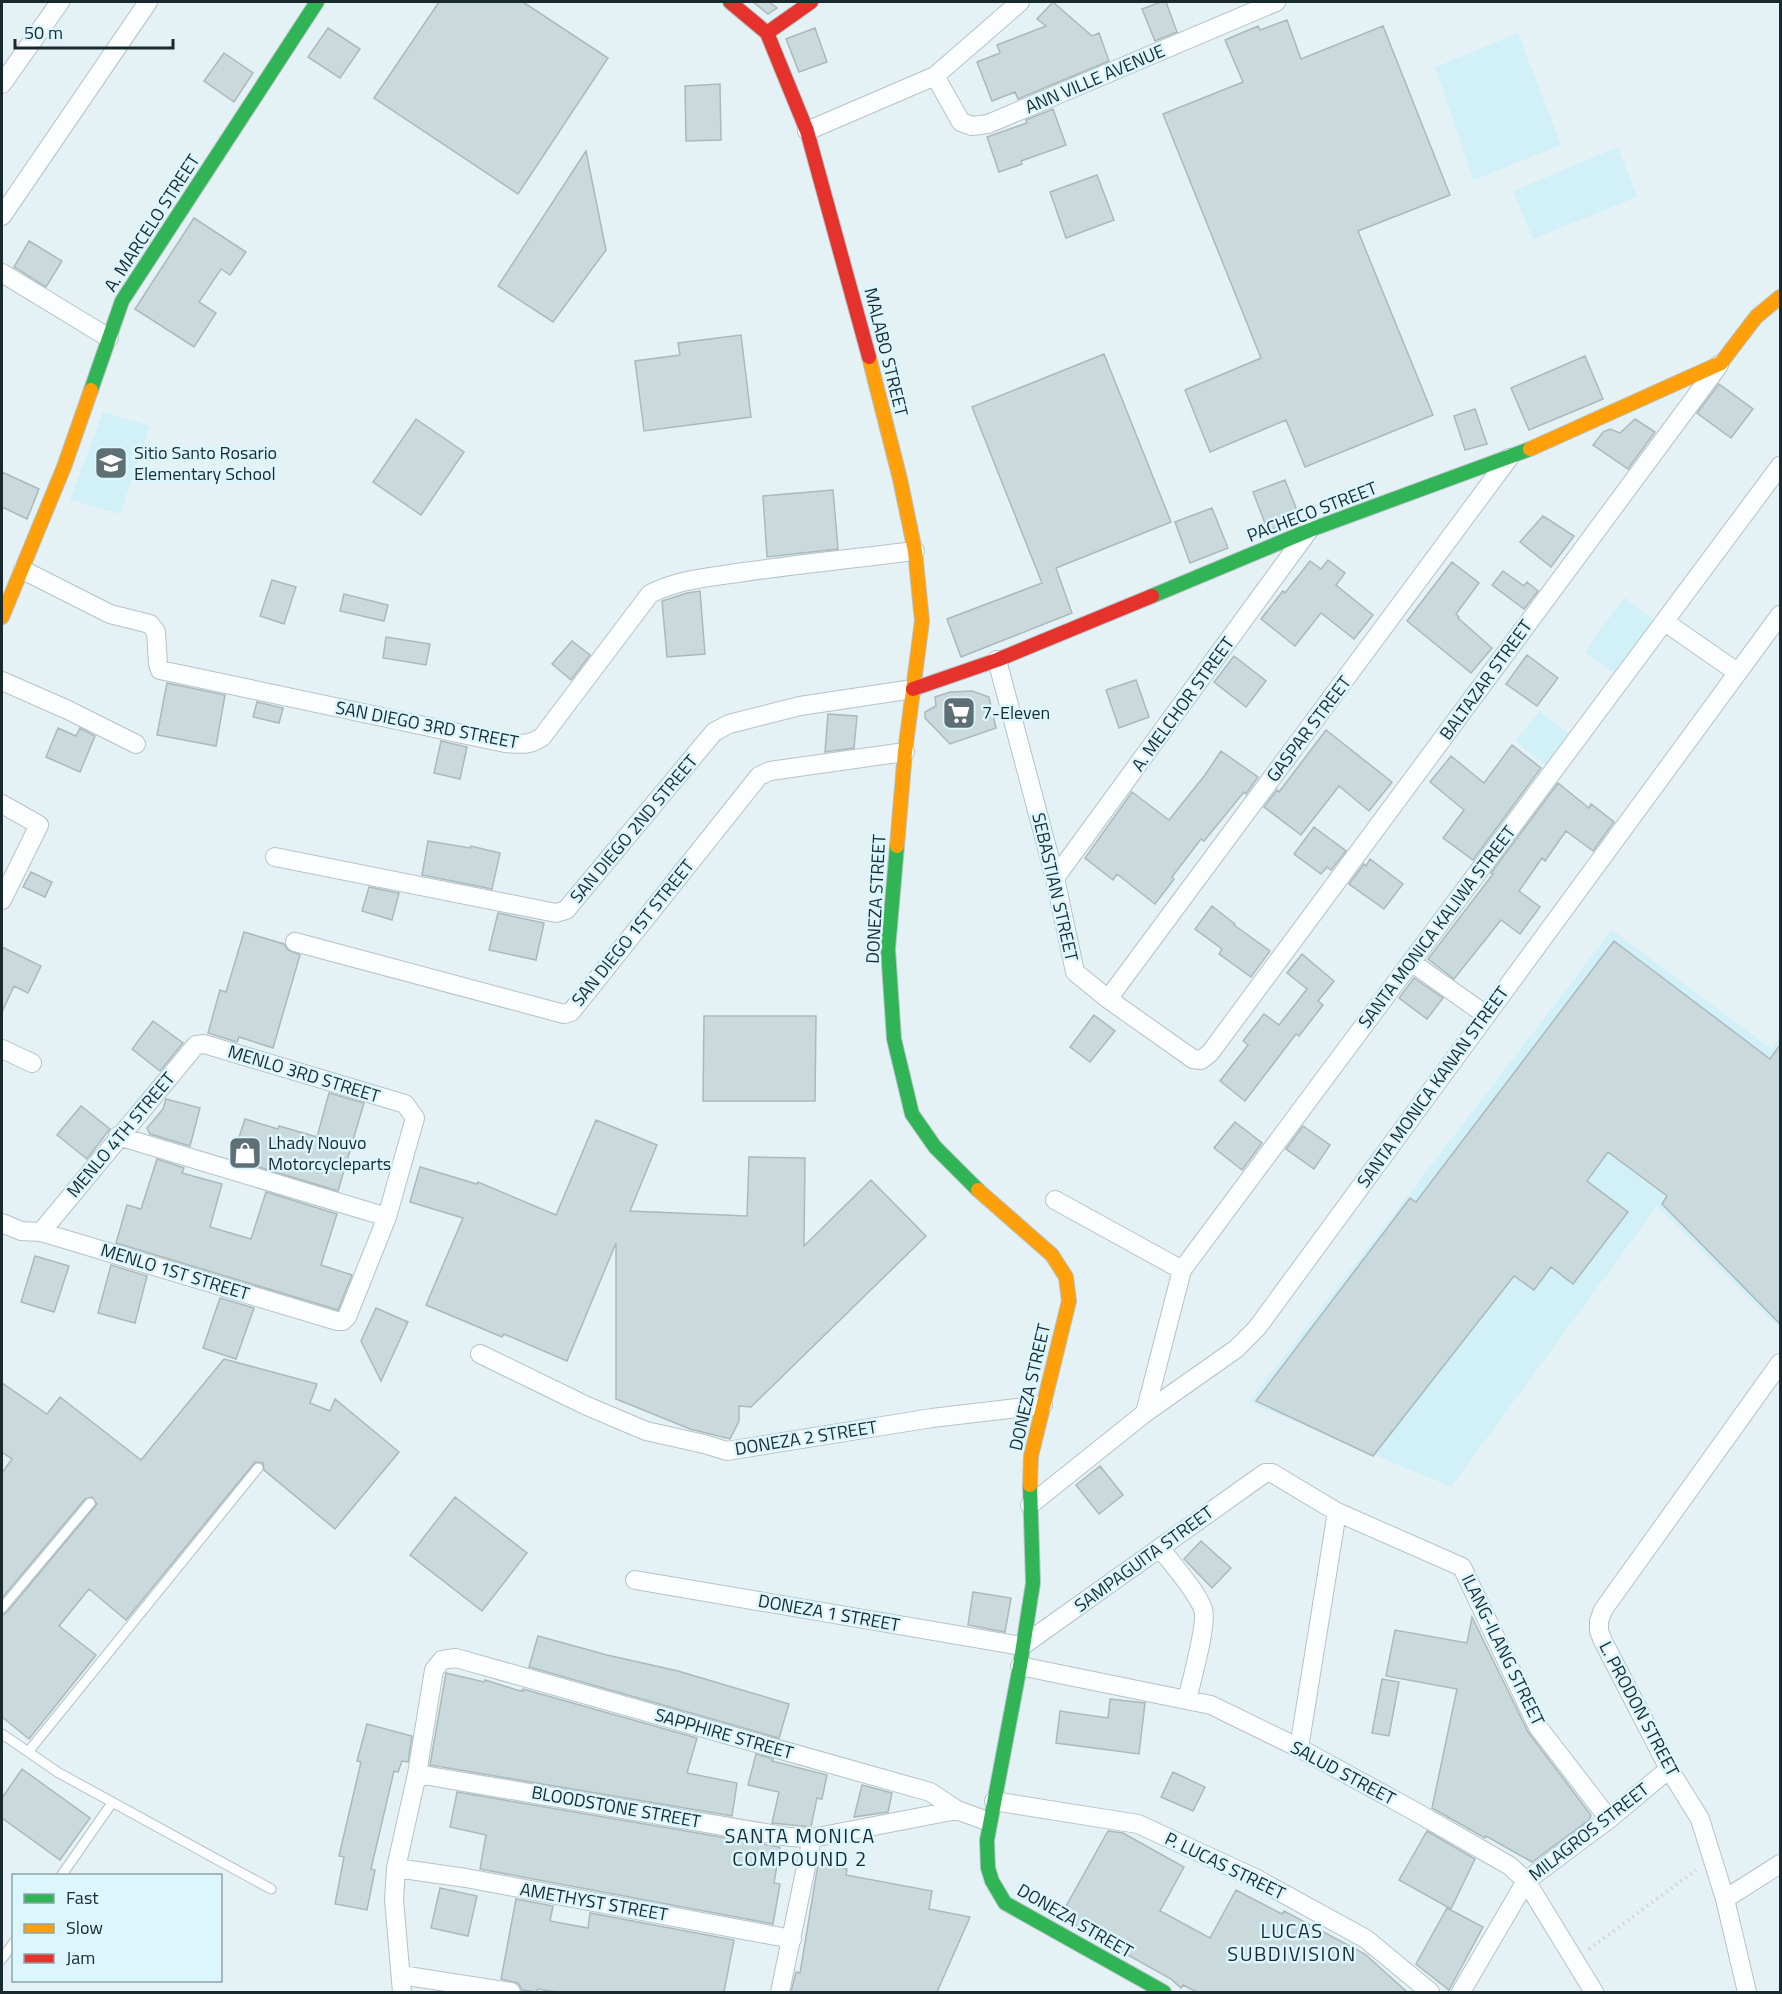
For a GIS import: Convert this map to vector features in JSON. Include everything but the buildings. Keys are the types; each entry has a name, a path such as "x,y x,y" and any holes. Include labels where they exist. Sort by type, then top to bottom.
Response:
{"street":[{"path":"2,84 60,2"},
{"path":"2,216 148,2"},
{"name":"A. MARCELO STREET","path":"2,617 64,467 122,301 317,2"},
{"path":"730,2 767,33 811,2"},
{"path":"807,131 935,76 1020,2"},
{"name":"ANN VILLE AVENUE","path":"935,76 961,122 972,126 988,124 1276,2"},
{"name":"MALABO STREET","path":"767,33 807,131 855,301 900,479 915,551 922,621 913,689"},
{"path":"2,273 109,338"},
{"name":"BALTAZAR STREET","path":"1193,1059 1201,1060 1210,1053 1721,363 1756,317 1780,297"},
{"name":"PACHECO STREET","path":"913,689 997,660 1310,530 1509,458 1721,363"},
{"name":"GASPAR STREET","path":"1108,999 1509,458"},
{"name":"SANTA MONICA KALIWA STREET","path":"1145,1413 1182,1270 1780,466"},
{"name":"A. MELCHOR STREET","path":"1055,878 1310,530"},
{"name":"SAN DIEGO 3RD STREET","path":"23,570 110,614 150,624 156,632 160,670 505,743 526,745 542,737 650,594 664,587 682,581 915,551"},
{"name":"SANTA MONICA KANAN STREET","path":"1030,1505 1145,1413 1236,1349 1257,1328 1780,615"},
{"path":"1665,622 1737,672"},
{"name":"SEBASTIAN STREET","path":"997,660 1055,878 1075,972 1108,999 1193,1059"},
{"path":"2,681 68,710 136,744"},
{"name":"DONEZA STREET","path":"913,689 905,752 888,949 894,1039 912,1114 935,1147 969,1182 1052,1255 1066,1277 1069,1301 1031,1456 1033,1583 1020,1666 994,1801 987,1821 988,1877 996,1895 1005,1903 1164,1992"},
{"name":"SAN DIEGO 2ND STREET","path":"275,857 556,913 566,910 714,732 729,724 800,706 913,689"},
{"name":"SAN DIEGO 1ST STREET","path":"295,942 564,1014 571,1012 759,776 770,771 905,752"},
{"path":"2,804 39,825 2,900"},
{"path":"1411,962 1486,1015"},
{"name":"MENLO 3RD STREET","path":"204,1044 405,1104 415,1118 387,1217"},
{"name":"MENLO 4TH STREET","path":"41,1232 118,1136 196,1045 204,1044"},
{"path":"2,1049 32,1063"},
{"path":"118,1136 387,1217"},
{"path":"1055,1200 1182,1270"},
{"name":"MENLO 1ST STREET","path":"2,1222 21,1231 41,1232 343,1321 347,1317 387,1217"},
{"name":"DONEZA 2 STREET","path":"480,1354 587,1406 646,1431 727,1451 932,1418 1043,1405"},
{"name":"L. PRODON STREET","path":"1747,1992 1725,1899 1700,1819 1669,1769 1610,1657 1599,1631 1599,1621 1603,1610 1780,1363"},
{"name":"SAMPAGUITA STREET","path":"1022,1646 1265,1473 1279,1477 1336,1512"},
{"path":"1299,1748 1336,1512"},
{"name":"ILANG-ILANG STREET","path":"1336,1512 1462,1566 1538,1727 1609,1819"},
{"path":"1160,1548 1204,1611 1203,1626 1187,1700"},
{"name":"DONEZA 1 STREET","path":"635,1580 1022,1646"},
{"name":"SAPPHIRE STREET","path":"417,1774 434,1670 442,1660 456,1658 930,1792 957,1810 987,1821"},
{"name":"SALUD STREET","path":"1020,1666 1211,1705 1299,1748 1416,1812 1510,1866 1526,1881 1594,1992"},
{"name":"MILAGROS STREET","path":"1461,1992 1526,1881 1609,1819 1669,1769"},
{"path":"417,1774 396,1868 393,1900 402,1984 511,1992"},
{"name":"BLOODSTONE STREET","path":"417,1774 789,1837 812,1838 957,1810"},
{"name":"P. LUCAS STREET","path":"994,1801 1138,1824 1255,1878 1366,1939 1430,1992"},
{"path":"780,1992 812,1838"},
{"path":"1725,1899 1780,1864"},
{"name":"AMETHYST STREET","path":"396,1868 466,1878 792,1938"}],"lane":[{"path":"27,1752 258,1468"},
{"path":"2,1608 90,1503"},
{"path":"2,1734 59,1773 271,1889"},
{"path":"62,1874 112,1803"},
{"path":"2,1959 12,1945"}],"path":[{"path":"1574,1961 1674,1884 1712,1859"}],"shaded area":[{"path":"1518,33 1561,145 1473,180 1435,67"},
{"path":"1618,147 1637,197 1533,239 1513,191"},
{"name":"Sitio Santo Rosario Elementary School","path":"103,412 150,426 120,514 70,500"},
{"path":"1624,597 1656,622 1619,676 1585,652"},
{"path":"1540,711 1570,735 1547,766 1515,741"},
{"path":"1612,930 1772,1049 1780,1037 1780,1329 1657,1206 1451,1487 1249,1402"}],"traffic: fast":[{"path":"91,390 122,301 317,2"},
{"path":"1152,596 1310,530 1530,449"},
{"path":"897,846 888,949 894,1039 912,1114 935,1147 978,1190"},
{"path":"1030,1485 1033,1583 1020,1666 987,1840 988,1868 992,1881 1005,1903 1164,1992"}],"traffic: slow":[{"path":"1530,449 1721,363 1756,317 1780,297"},
{"path":"869,357 900,479 915,551 922,621 905,752 897,846"},
{"path":"2,617 64,467 91,390"},
{"path":"978,1190 1052,1255 1066,1277 1069,1301 1031,1456 1030,1485"}],"traffic: jam":[{"path":"730,2 767,33 807,131 869,357"},
{"path":"767,33 811,2"},
{"path":"913,689 997,660 1152,596"}],"place":[{"name":"Sitio Santo Rosario Elementary School","path":"111,463"},
{"name":"7-Eleven","path":"959,713"},
{"name":"Lhady Nouvo Motorcycleparts","path":"245,1153"}],"district":[{"name":"SANTA MONICA COMPOUND 2","path":"800,1848"},
{"name":"LUCAS SUBDIVISION","path":"1292,1942"}]}
